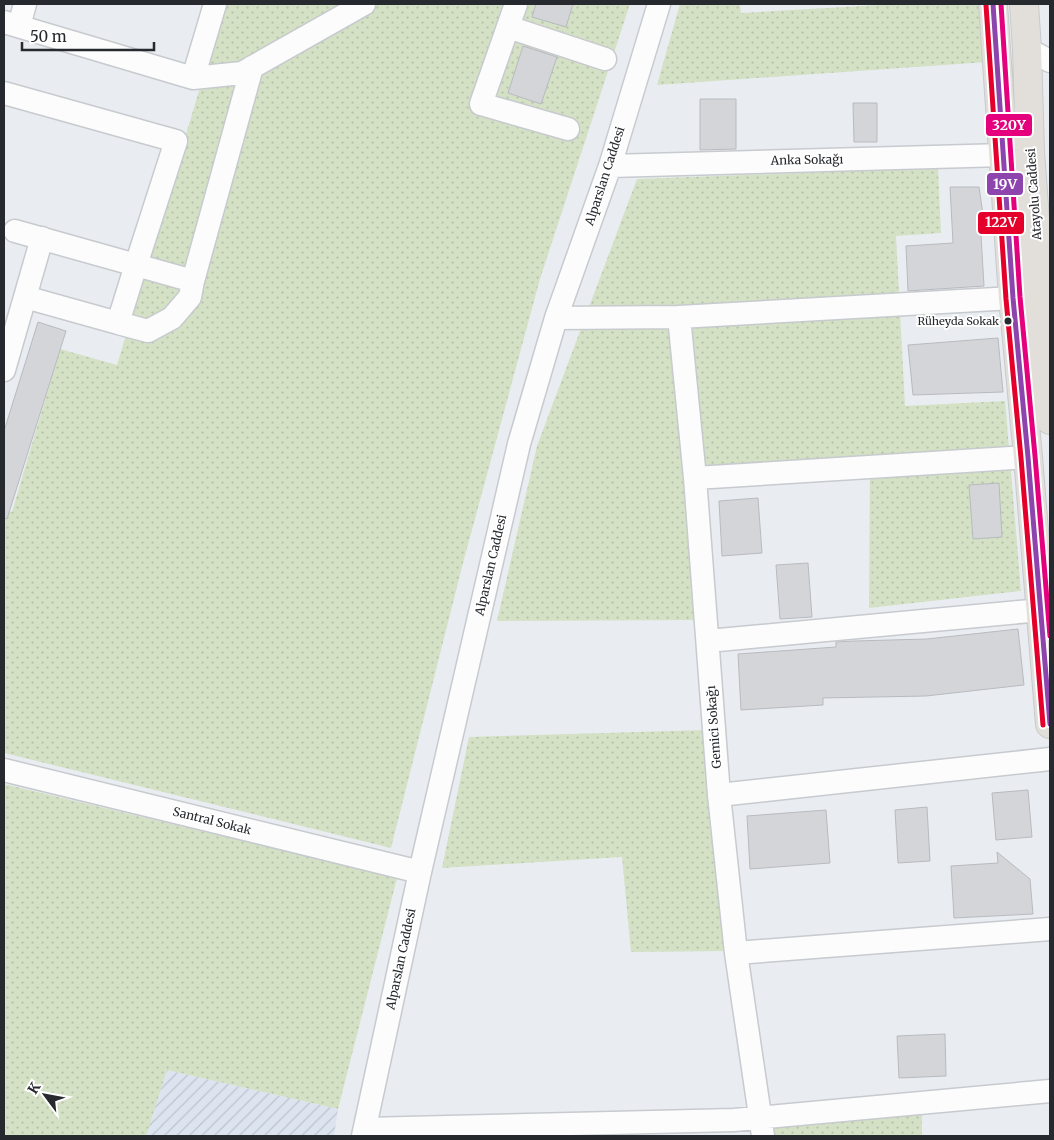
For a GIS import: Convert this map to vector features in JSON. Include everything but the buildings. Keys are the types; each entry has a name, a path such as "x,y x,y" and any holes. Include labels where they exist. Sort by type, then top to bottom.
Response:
{"main road":[{"path":"993,4 1014,298 1050,724"},
{"name":"Atayolu Caddesi","path":"1024,4 1039,55 1030,152 1046,294 1050,420"}],"street":[{"path":"25,4 11,24 194,78 242,73 364,4"},
{"path":"194,78 216,4"},
{"path":"516,4 481,104 568,129"},
{"path":"659,4 671,4"},
{"name":"Alparslan Caddesi","path":"364,1133 420,872 519,444 556,318 610,166 659,4"},
{"path":"508,27 605,59"},
{"path":"25,297 148,331 172,318 190,297 252,67"},
{"path":"4,93 176,141 118,323"},
{"name":"Anka Sokağı","path":"610,166 1004,155"},
{"path":"15,231 193,281"},
{"path":"4,370 42,238"},
{"path":"556,318 679,317 1014,298 1046,294"},
{"name":"Gemici Sokağı","path":"679,317 708,641 719,795 736,953 762,1127"},
{"path":"694,478 1028,456"},
{"path":"708,641 1041,610"},
{"path":"719,795 1050,759"},
{"name":"Santral Sokak","path":"4,770 420,872"},
{"path":"736,953 1050,929"},
{"path":"364,1133 714,1120 762,1127 1050,1091"}],"shaded area":[{"path":"167,1070 338,1109 334,1136 146,1136"}],"green space":[{"path":"225,4 630,4 540,279 463,563 391,848 4,753 4,510 12,512 60,349 117,365"},
{"path":"680,4 740,4 741,13 896,4 985,4 987,62 657,85"},
{"path":"938,168 941,233 896,236 905,406 1005,401 1021,591 869,608 870,459 686,472 700,620 497,621 537,446 637,179"},
{"path":"706,730 727,951 631,952 622,857 442,868 469,737"},
{"path":"4,784 397,878 338,1109 167,1070 146,1136 4,1136"},
{"path":"922,1114 922,1136 775,1136 774,1124"}],"transit line":[{"name":"19V","path":"993,4 1013,298 1050,724"},
{"name":"320Y","path":"1001,4 1020,297 1050,636"},
{"name":"122V","path":"986,5 1006,299 1043,725"}],"place":[{"name":"Rüheyda Sokak","path":"1008,321"}]}
